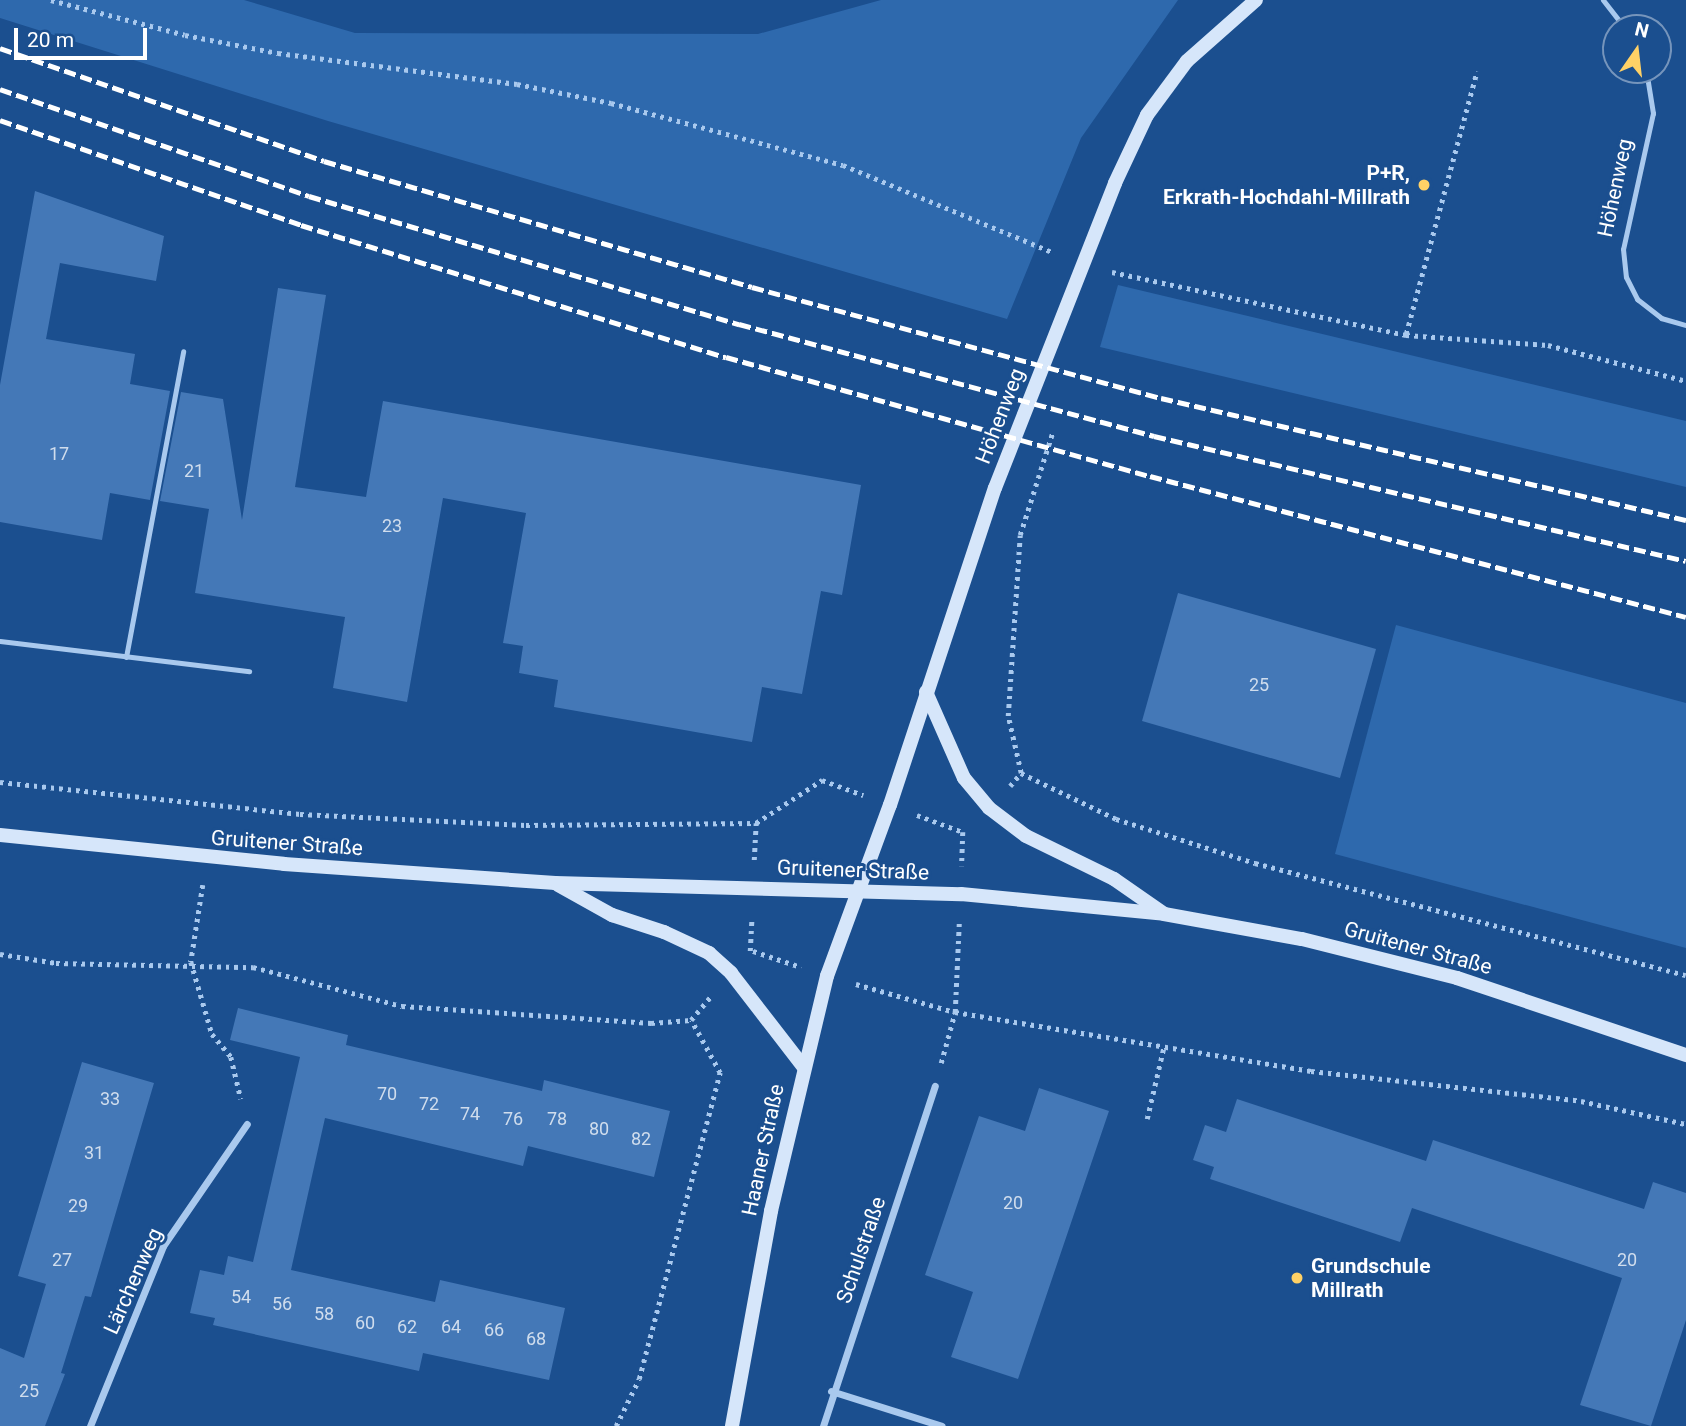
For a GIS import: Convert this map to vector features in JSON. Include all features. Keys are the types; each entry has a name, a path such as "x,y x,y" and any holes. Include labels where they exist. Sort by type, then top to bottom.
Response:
{"main road":[{"name":"Höhenweg","path":"860,890 995,488 1082,265 1147,115 1187,61 1256,0"},
{"path":"926,692 964,778 989,808 1026,836 1114,878 1164,914"},
{"name":"Gruitener Straße","path":"0,835 207,859 555,883 961,894 1164,914 1302,939 1457,978 1686,1055"},
{"path":"555,883 612,915 664,932 709,953 731,973 803,1066"},
{"name":"Haaner Straße","path":"732,1426 771,1211 803,1066 827,976 860,890"}],"street":[{"name":"Schulstraße","path":"823,1426 831,1391 935,1086"},
{"name":"Lärchenweg","path":"90,1426 163,1245 247,1124"},
{"path":"831,1391 942,1426"}],"lane":[{"path":"1603,0 1614,14"},
{"name":"Höhenweg","path":"1648,84 1653,113 1623,249 1626,276 1637,299 1661,318 1686,325"},
{"path":"125,657 183,351"},
{"path":"0,641 249,671"}],"path":[{"path":"51,0 185,35 278,52 517,84 611,103 843,165 1082,265 1406,335 1548,345 1686,381"},
{"path":"1406,335 1477,71"},
{"path":"1021,774 1008,716 1020,535 1054,429"},
{"path":"963,832 1021,774"},
{"path":"1021,774 1116,819 1255,863 1686,975"},
{"path":"0,782 300,814 526,825 756,823"},
{"path":"207,859 191,962 212,1034 231,1058 247,1124"},
{"path":"0,954 56,963 191,962 253,967 402,1006 651,1023 691,1020 750,950"},
{"path":"935,1086 955,1012 1311,1070 1581,1101 1686,1124"},
{"path":"617,1426 639,1379 720,1073 691,1020"},
{"path":"1147,1119 1164,1046"}],"shaded area":[{"path":"0,0 244,0 355,33 758,34 881,0 1178,0 1081,138 1007,319 328,121 0,18"},
{"path":"1118,285 1686,421 1686,487 1100,347"},
{"path":"1396,625 1686,703 1686,948 1335,854"}],"building":[{"path":"35,191 164,236 156,281 60,263 46,339 135,354 130,384 170,391 150,500 110,493 102,540 0,522 0,385"},
{"path":"278,288 326,295 295,487 366,497 383,401 861,485 842,595 821,591 802,694 762,687 752,742 554,707 558,680 519,673 523,646 503,643 526,513 443,498 407,702 333,688 345,617 195,593 209,509 160,501 181,392 223,399 242,520"},
{"path":"1178,593 1376,649 1340,778 1142,721"},
{"path":"238,1008 348,1035 346,1045 542,1091 544,1080 670,1111 654,1177 528,1146 523,1166 325,1118 291,1270 435,1302 440,1280 565,1308 549,1380 423,1353 419,1371 213,1325 215,1318 190,1313 200,1270 224,1275 228,1256 253,1262 300,1057 230,1040"},
{"path":"82,1062 154,1083 91,1297 85,1296 61,1373 65,1374 45,1426 0,1426 0,1348 24,1358 46,1284 18,1276"},
{"path":"1039,1088 1109,1111 1018,1379 951,1357 973,1292 925,1275 979,1116 1025,1131"},
{"path":"1237,1099 1426,1161 1433,1140 1644,1209 1653,1182 1686,1193 1686,1320 1651,1426 1580,1405 1622,1278 1412,1208 1400,1242 1210,1179 1214,1167 1193,1160 1205,1125 1226,1132"}],"railway":[{"path":"0,48 324,161 752,287 1161,398 1686,520"},
{"path":"0,89 309,196 739,324 1154,436 1686,561"},
{"path":"0,120 301,225 726,357 1150,476 1686,617"}],"place":[{"name":"P+R, Erkrath-Hochdahl-Millrath","path":"1424,185"},
{"name":"Grundschule Millrath","path":"1297,1278"}]}
